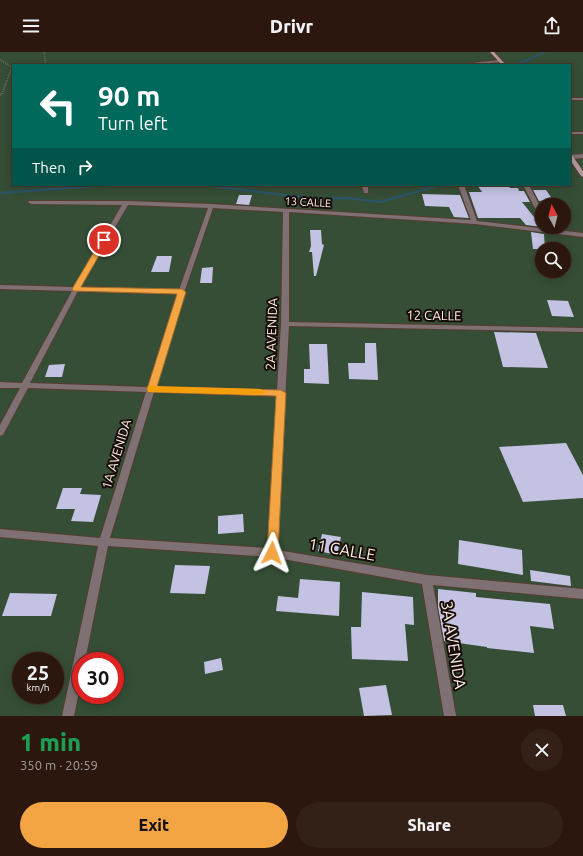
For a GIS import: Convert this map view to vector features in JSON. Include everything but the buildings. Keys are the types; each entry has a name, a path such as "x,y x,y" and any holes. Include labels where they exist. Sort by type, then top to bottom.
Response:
{"street":[{"path":"492,52 503,64"},
{"path":"571,99 583,99"},
{"path":"571,133 583,133"},
{"path":"571,156 583,156"},
{"path":"571,157 583,175"},
{"path":"365,186 366,192"},
{"path":"461,186 475,222"},
{"path":"527,186 535,202"},
{"name":"13 CALLE","path":"31,202 212,206 475,222 535,228"},
{"path":"0,433 76,289 126,203"},
{"name":"1A AVENIDA","path":"68,716 104,542 182,292 212,206"},
{"name":"2A AVENIDA","path":"272,553 285,324 286,211"},
{"name":"13 CALLE","path":"571,233 583,235"},
{"path":"0,287 182,292"},
{"name":"12 CALLE","path":"285,324 583,330"},
{"path":"0,385 281,393"},
{"name":"11 CALLE","path":"0,533 104,542 272,553 427,580 583,594"},
{"name":"3A AVENIDA","path":"427,580 450,716"}],"lane":[{"path":"466,64 500,61"}],"path":[{"path":"44,52 46,64"},
{"path":"0,60 12,68 2,94 0,95"}],"green space":[{"path":"0,52 583,52 583,716 0,716"}],"waterway":[{"path":"518,64 545,52"},
{"path":"0,193 96,186"},
{"path":"213,186 316,199 349,198 380,202 436,186"}],"slow traffic":[{"path":"152,388 151,389 261,392"}],"route":[{"path":"104,240 76,289 182,292 151,389 281,393 272,553"}]}
